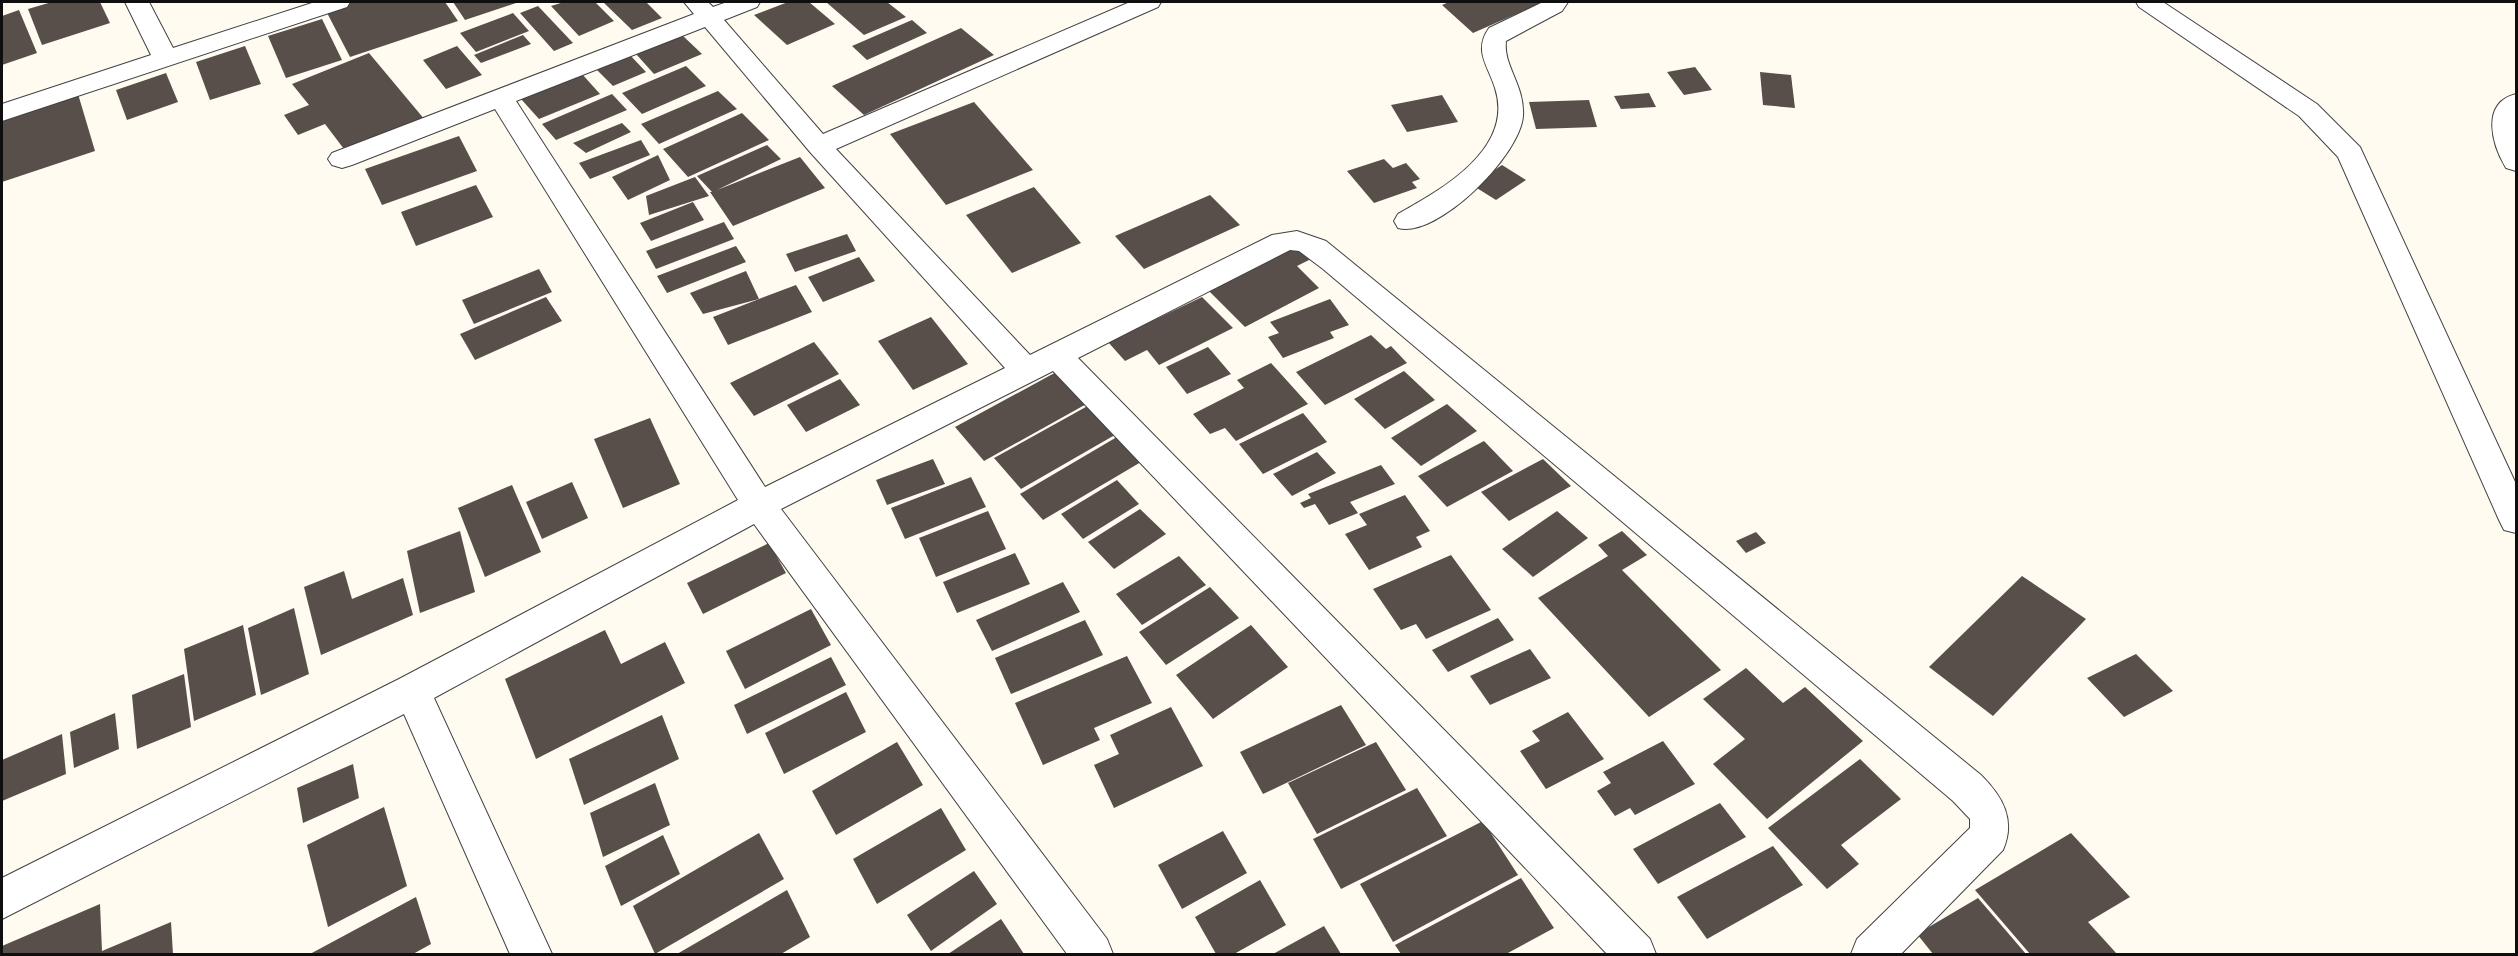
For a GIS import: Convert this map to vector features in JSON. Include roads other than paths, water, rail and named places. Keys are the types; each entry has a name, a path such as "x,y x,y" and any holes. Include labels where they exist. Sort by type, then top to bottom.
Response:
{"street":[{"path":"137,2 160,48"},
{"path":"2,113 269,2"},
{"path":"2,89 338,2"},
{"path":"342,159 500,96 703,9 748,2"},
{"path":"819,146 1149,2"},
{"path":"1408,221 1446,200 1494,157 1507,134 1510,97 1493,55 1492,41 1497,33 1553,6 1556,2"},
{"path":"2148,2 2308,110 2350,153 2517,520"},
{"path":"703,9 819,146 1042,364 1635,954"},
{"path":"500,96 759,505 1092,954"},
{"path":"2517,102 2509,106 2505,120 2506,144 2517,162"},
{"path":"2,899 412,691 759,505 1282,242 1300,240 1316,248 1967,788 1987,808 1991,825 1989,837 1872,954"},
{"path":"412,691 531,954"}]}
